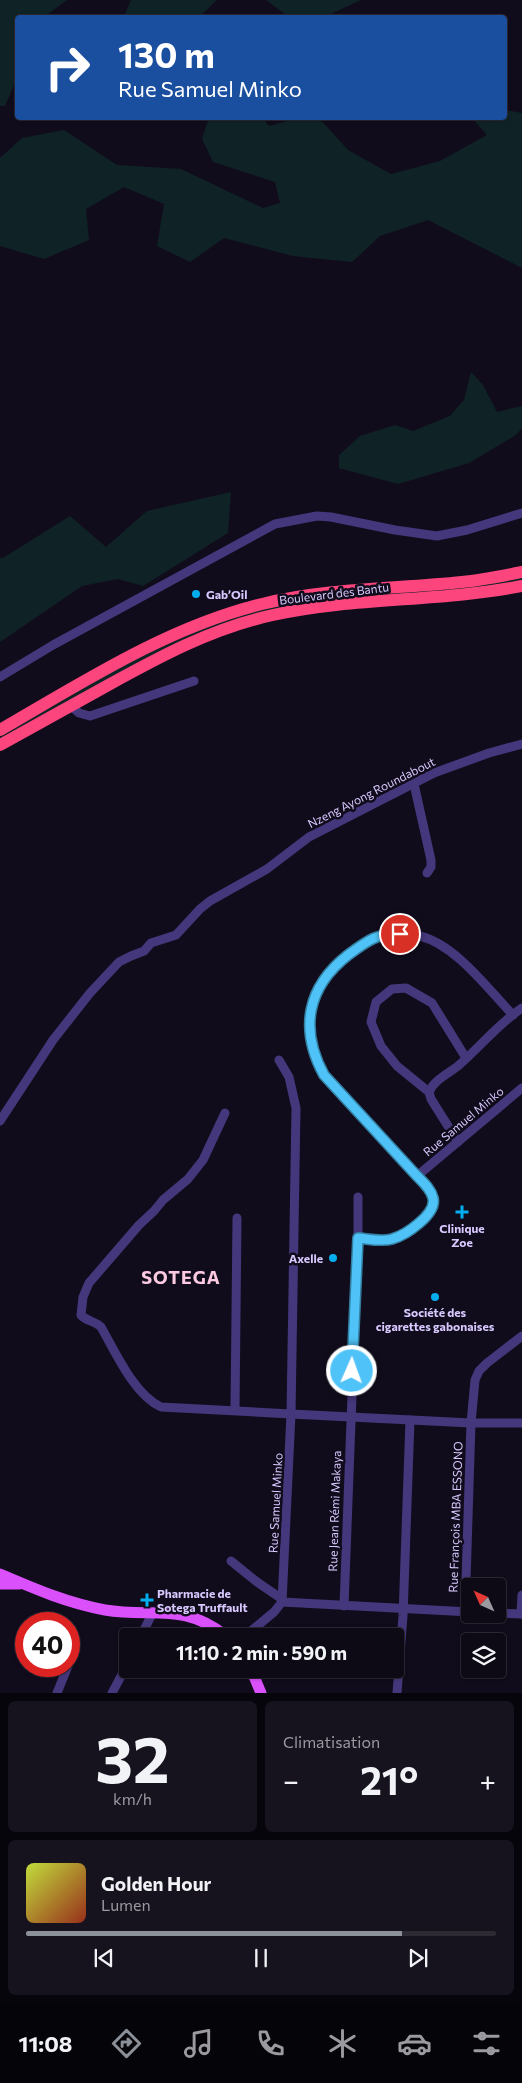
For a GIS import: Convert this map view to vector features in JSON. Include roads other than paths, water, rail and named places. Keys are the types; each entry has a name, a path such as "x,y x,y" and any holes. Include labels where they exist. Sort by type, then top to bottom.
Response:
{"highway":[{"name":"Boulevard des Bantu","path":"0,730 182,631 222,615 264,603 319,594 462,582 522,572"},
{"name":"Boulevard des Bantu","path":"0,745 152,661 192,642 241,624 271,615 342,604 474,594 522,586"},
{"path":"0,725 69,691"},
{"path":"0,752 44,720"}],"main road":[{"path":"0,1574 52,1597 92,1607 123,1612 172,1613 198,1619 215,1628"},
{"path":"0,1584 23,1584"},
{"path":"255,1678 261,1693"}],"street":[{"path":"0,677 47,649 275,524 310,517 331,517 395,530 437,536 467,530 522,513"},
{"path":"71,706 79,713 90,716 194,681"},
{"name":"Nzeng Ayong Roundabout","path":"0,1121 53,1040 112,968 131,956 144,951 151,943 176,935 200,908 267,869 309,837 434,773 489,753 522,744"},
{"path":"414,784 431,860 431,867 427,874"},
{"path":"358,1238 392,1239 424,1219 431,1210 433,1200 429,1190 324,1075 314,1058 309,1022 312,1003 318,987 327,973 366,941 384,934 421,936 441,946 461,960 513,1014"},
{"path":"458,1142 431,1099 429,1092 397,1066 381,1046 371,1022 376,1002 392,989 406,988 432,1003 466,1058"},
{"path":"429,1092 438,1081 522,1008"},
{"name":"Rue Samuel Minko","path":"279,1060 289,1077 296,1108 291,1414 282,1600"},
{"name":"Rue Samuel Minko","path":"417,1176 522,1088"},
{"path":"225,1113 207,1153 192,1175 138,1225 89,1283 83,1297 81,1315 84,1319 101,1326 124,1368 147,1398 161,1407 291,1414 350,1413 410,1420 522,1423"},
{"path":"350,1413 358,1238 358,1197"},
{"path":"235,1410 237,1218"},
{"name":"Rue François MBA ESSONO","path":"468,1578 473,1394 479,1371 498,1353 522,1336"},
{"name":"Rue Jean Rémi Makaya","path":"344,1606 350,1413"},
{"path":"397,1693 404,1610 410,1420"},
{"path":"231,1562 282,1600 404,1610 461,1612"},
{"path":"506,1613 522,1614 522,1595"},
{"path":"255,1628 274,1612 282,1600"},
{"path":"146,1628 153,1612"},
{"path":"57,1693 63,1677"},
{"path":"112,1693 120,1678"}],"place":[{"name":"Gab’Oil","path":"196,594"},
{"name":"Clinique Zoe","path":"462,1212"},
{"name":"Axelle","path":"333,1258"},
{"name":"Société des cigarettes gabonaises","path":"435,1297"},
{"name":"Pharmacie de Sotega Truffault","path":"147,1600"}],"district":[{"name":"SOTEGA","path":"181,1277"}]}
